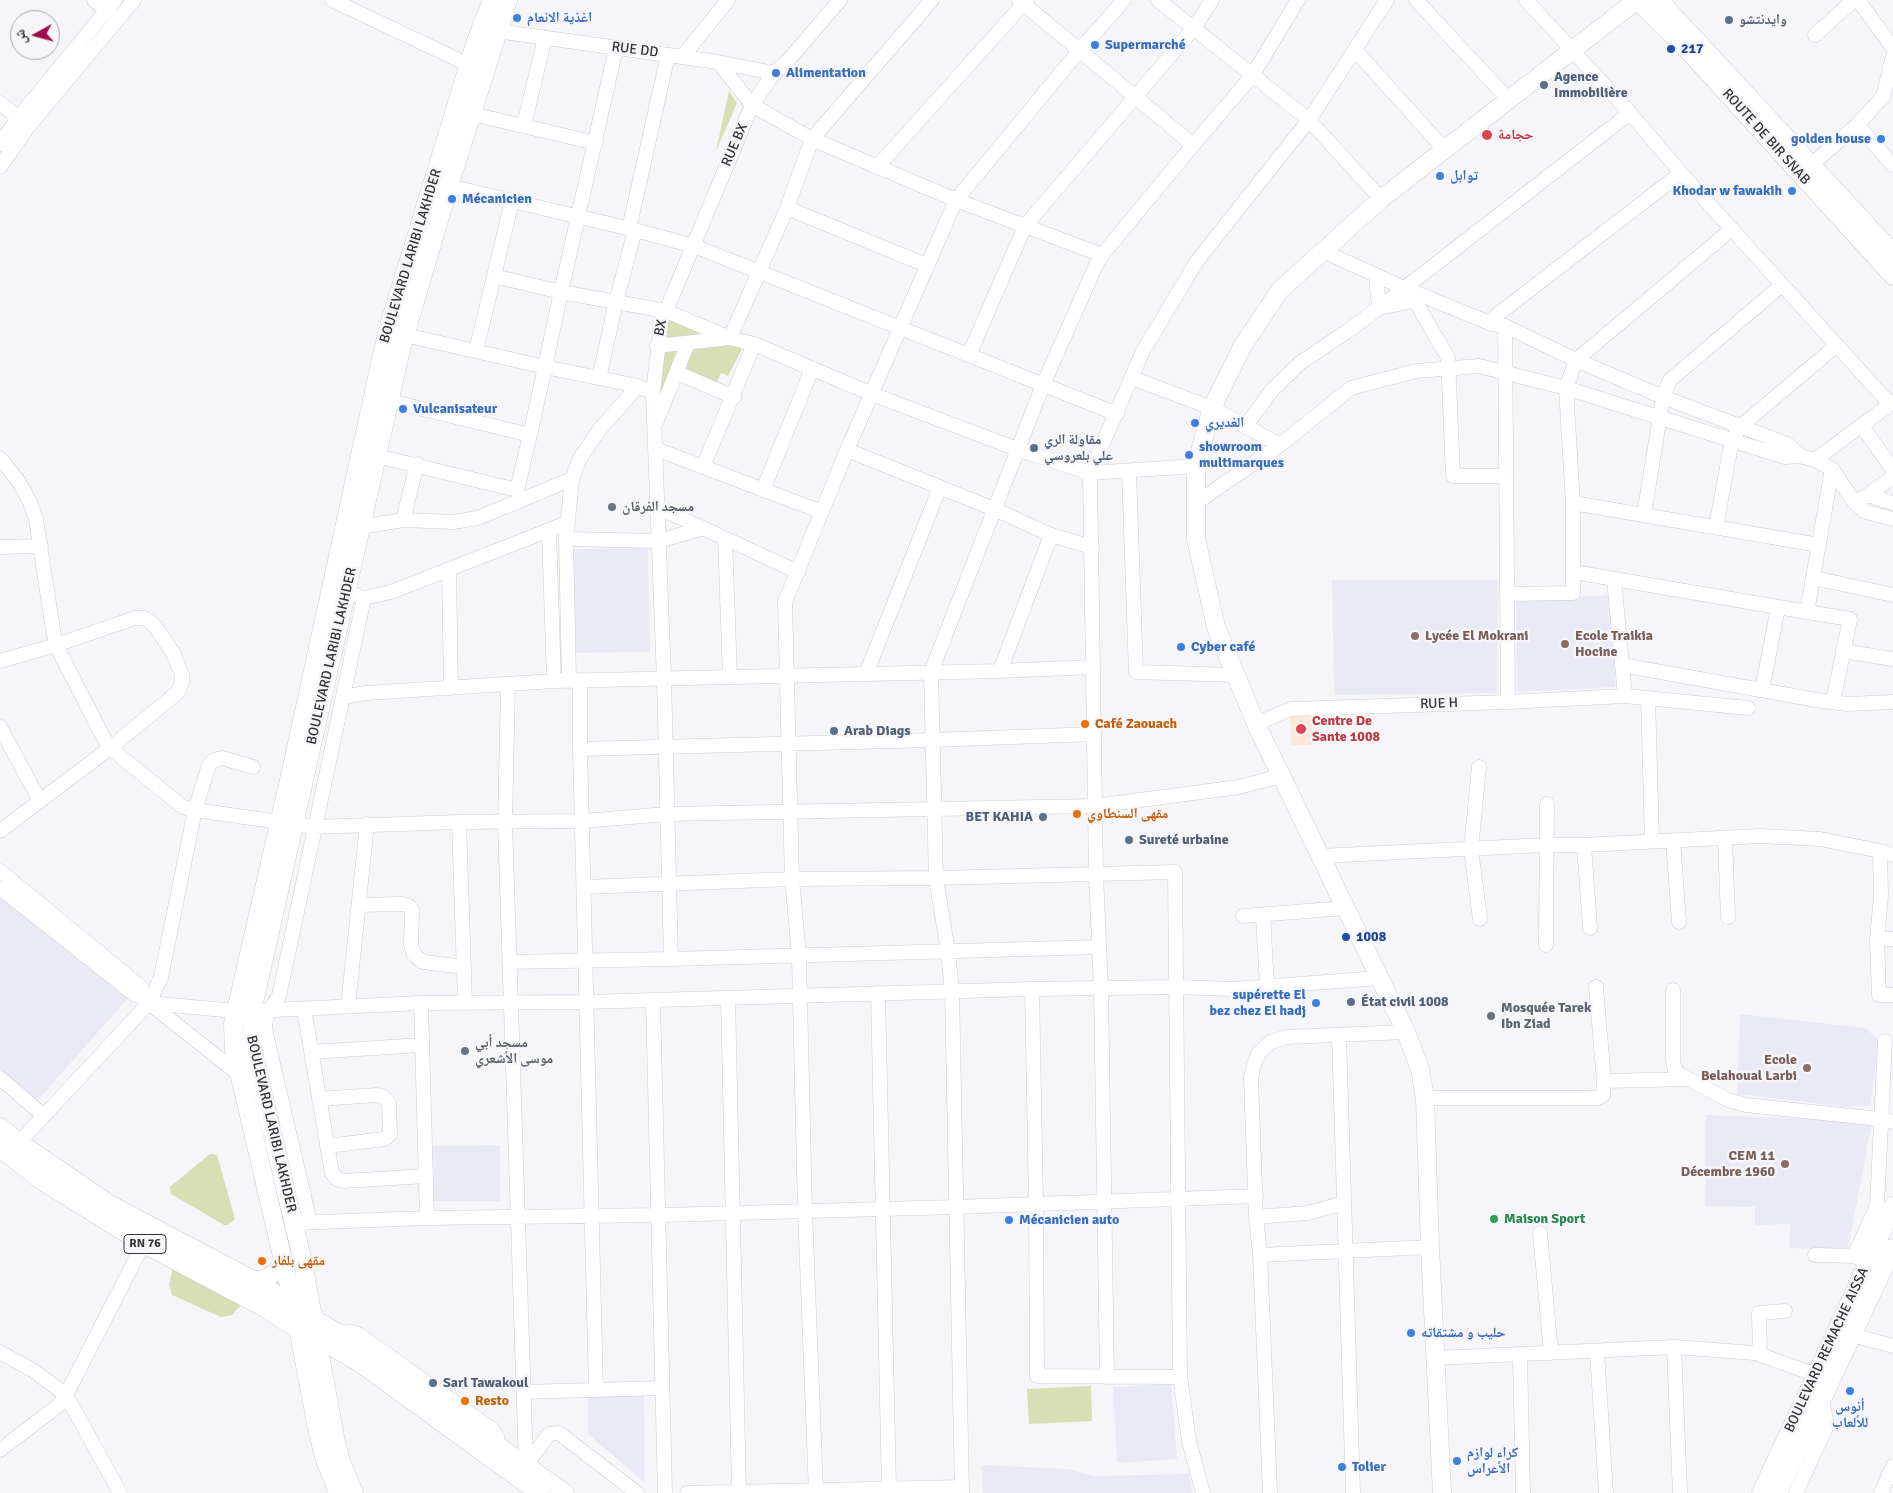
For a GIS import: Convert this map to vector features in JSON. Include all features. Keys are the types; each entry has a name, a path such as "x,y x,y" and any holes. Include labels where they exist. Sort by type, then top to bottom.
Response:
{"highway":[{"name":"RN 76","path":"0,1128 9,1148 44,1181 176,1251 264,1307 306,1323"},
{"name":"RN 76","path":"176,1251 251,1280 294,1307"}],"main road":[{"name":"BOULEVARD LARIBI LAKHDER","path":"306,1323 294,1307 233,1044 233,1024 243,1011 287,824 347,592 405,335 472,114 489,29 492,0"},
{"name":"BOULEVARD LARIBI LAKHDER","path":"287,824 382,355 391,319 469,65 508,0"},
{"path":"1442,1493 1434,1358 1425,1098 1420,1069 1406,1032 1256,724 1216,627 1196,539 1196,466 1212,408 1242,347 1280,290 1381,199 1572,51 1647,1"},
{"name":"ROUTE DE BIR SNAB","path":"1647,1 1811,165 1893,253"},
{"name":"ROUTE DE BIR SNAB","path":"1647,1 1683,45 1893,276"},
{"name":"BOULEVARD LARIBI LAKHDER","path":"243,1011 250,1026 252,1050 302,1222 306,1323"},
{"name":"BOULEVARD REMACHE AISSA","path":"1778,1493 1822,1400 1823,1377 1861,1259 1886,1209"},
{"name":"BOULEVARD REMACHE AISSA","path":"1761,1493 1823,1377 1852,1335 1893,1248"},
{"path":"251,1280 269,1278 279,1269 283,1261"},
{"path":"306,1323 324,1458 338,1493"},
{"name":"RN 76","path":"306,1323 338,1333 498,1445 540,1493"},
{"name":"RN 76","path":"306,1323 317,1338 360,1363 522,1471 566,1493"},
{"path":"317,1338 341,1462 354,1493"},
{"path":"326,1385 329,1375 336,1367 348,1363 360,1363"}],"street":[{"path":"94,0 110,5 117,19"},
{"path":"0,144 23,123 134,0"},
{"path":"332,0 469,65"},
{"path":"683,56 728,0"},
{"name":"RUE BX","path":"666,311 752,105 774,73 786,63 840,0"},
{"path":"730,338 787,208 812,139 932,0"},
{"path":"816,1491 805,1211 801,996 792,880 786,602 846,450 956,200 1079,50 1124,0"},
{"path":"1158,0 1309,120 1381,199"},
{"path":"969,354 1024,226 1194,28 1212,0"},
{"path":"687,1493 889,1489 962,1490 952,991 948,952 936,878 936,810 931,672 1017,449 1096,265 1102,255 1252,76 1298,0"},
{"path":"1107,1377 1101,989 1096,874 1090,473 1143,351 1197,261 1309,120 1387,0"},
{"path":"1416,0 1508,100"},
{"path":"1526,0 1630,113 1681,173 1782,285 1891,403 1815,460"},
{"path":"1815,35 1854,0"},
{"path":"1858,0 1893,48"},
{"path":"877,167 1024,1 1079,50 1193,145"},
{"path":"0,167 23,123 110,5"},
{"name":"RUE DD","path":"489,29 683,56 774,73"},
{"path":"524,125 545,38"},
{"path":"377,456 417,464 517,490 616,48"},
{"path":"1355,50 1445,150"},
{"path":"599,378 668,54"},
{"path":"1811,165 1888,99 1893,56"},
{"path":"718,62 752,105 812,139 956,200 1102,255"},
{"path":"0,103 23,123"},
{"path":"1245,427 1272,390 1300,363 1379,308 1630,113"},
{"path":"472,114 596,143"},
{"path":"1857,125 1893,165"},
{"path":"1488,322 1681,173"},
{"path":"449,186 579,216 694,246 900,330 969,354 1116,414"},
{"path":"476,351 512,201"},
{"path":"787,208 926,265"},
{"path":"1508,594 1573,593 1573,503 1566,388 1576,360 1732,229"},
{"path":"1323,251 1404,288 1488,322 1505,326 1576,360 1663,397 1787,444 1800,456"},
{"path":"494,276 561,292 666,311 730,338 754,344 872,394 1017,449 1090,473 1196,466"},
{"path":"1376,276 1379,308"},
{"path":"1644,514 1663,397 1670,380 1782,285"},
{"path":"1404,288 1448,358 1453,476 1506,476"},
{"path":"1379,308 1413,301"},
{"name":"BX","path":"666,311 662,316 657,346 653,393 664,678 671,959"},
{"path":"1505,326 1508,702"},
{"path":"405,335 544,367 638,386 653,393"},
{"path":"657,346 730,338"},
{"path":"654,428 688,343"},
{"path":"703,467 734,397 754,344"},
{"path":"1716,527 1732,440 1741,426 1837,345"},
{"path":"1196,503 1280,444 1351,388 1416,371 1479,366 1566,388 1785,456 1800,456 1815,460 1832,469 1854,502 1866,512 1893,519"},
{"path":"764,490 812,369"},
{"path":"677,373 734,397"},
{"path":"1132,378 1212,408 1280,444"},
{"path":"596,1389 583,821 566,540 572,479 580,458 595,436 638,386"},
{"path":"390,401 530,435"},
{"path":"1862,426 1893,470"},
{"path":"656,449 822,512"},
{"path":"846,450 994,509 1051,535 1092,547"},
{"path":"0,458 19,482 30,502 36,519 56,645 110,748 172,799 183,807 195,810 314,827 367,824 583,821 667,814 1095,806 1239,787 1281,776"},
{"path":"403,520 417,464"},
{"path":"1807,612 1832,469"},
{"path":"1129,471 1136,672 1236,675"},
{"path":"1854,502 1868,495 1893,477"},
{"path":"361,527 403,520 453,522 478,518 572,479"},
{"path":"866,674 940,487"},
{"path":"1868,495 1893,503"},
{"path":"1573,503 1819,545"},
{"path":"658,507 798,572"},
{"path":"347,592 364,598 390,592 567,523"},
{"path":"566,540 658,541 703,528"},
{"path":"549,531 554,681"},
{"path":"1000,671 1051,535"},
{"path":"725,538 730,677"},
{"path":"0,547 41,546"},
{"path":"449,570 451,688"},
{"path":"1574,572 1850,619 1833,702"},
{"path":"1814,578 1893,595"},
{"path":"1614,579 1626,696"},
{"path":"364,598 279,996 269,1011 266,1020 266,1034 302,1222 883,1209 1256,1196"},
{"path":"1762,690 1778,608"},
{"path":"0,661 56,645 135,618 145,618 155,626 173,653 182,675 182,683 177,693 110,748 0,831"},
{"path":"1843,650 1893,660"},
{"path":"1622,665 1833,702 1848,704 1893,702"},
{"path":"343,697 575,680 1000,671 1093,667"},
{"path":"508,685 505,823 524,1392 522,1471"},
{"name":"RUE H","path":"1256,724 1291,709 1626,696 1748,708"},
{"path":"1648,698 1652,841"},
{"path":"0,727 40,801"},
{"path":"580,749 1094,734"},
{"path":"9,1148 44,1116 145,999 161,977 195,810 209,765 214,760 222,758 253,768"},
{"path":"1478,767 1472,849 1480,919"},
{"path":"1546,804 1548,824 1546,844 1546,945"},
{"path":"460,822 465,1003"},
{"path":"348,1006 367,824"},
{"path":"1320,856 1546,844 1584,845 1760,836 1820,839 1887,853 1877,940 1879,995 1893,995"},
{"path":"1725,838 1728,917"},
{"path":"1673,840 1679,922"},
{"path":"1584,845 1590,928"},
{"path":"0,871 141,987 145,999 240,1074"},
{"path":"584,887 670,883 1175,872 1180,1378 1189,1441 1202,1493"},
{"path":"0,888 134,995 145,999 243,1011 421,1003 586,1002 1032,989 1176,987 1234,989 1379,978"},
{"path":"359,905 402,904 409,906 412,910 411,945 414,955 423,962 464,967"},
{"path":"1243,916 1345,908"},
{"path":"1263,915 1267,986"},
{"path":"1877,940 1893,938"},
{"path":"509,962 1099,947"},
{"path":"1425,1098 1598,1098 1603,1094 1604,1081 1596,986"},
{"path":"1032,989 1037,1376 1180,1378"},
{"path":"1673,990 1673,1060 1675,1070 1689,1080 1728,1100 1746,1105 1886,1121"},
{"path":"878,993 889,1489"},
{"path":"728,998 739,1492"},
{"path":"653,1000 664,1493"},
{"path":"421,1003 427,1218"},
{"path":"304,1009 332,1173 337,1179 344,1181 426,1176"},
{"path":"1270,1493 1251,1078 1256,1058 1265,1046 1279,1039 1406,1032"},
{"path":"1338,1035 1353,1493"},
{"path":"1885,1042 1886,1209"},
{"path":"311,1052 422,1045"},
{"path":"0,1078 44,1116"},
{"path":"1604,1081 1689,1080"},
{"path":"319,1099 377,1095 384,1097 388,1103 390,1134 387,1137 384,1139 327,1146"},
{"path":"1256,1217 1308,1213 1344,1203"},
{"path":"1540,1233 1551,1354"},
{"path":"0,1450 59,1405 66,1395 148,1236"},
{"path":"1260,1255 1430,1247"},
{"path":"1815,1255 1861,1259"},
{"path":"1760,1355 1759,1313 1785,1311"},
{"path":"1852,1335 1893,1346"},
{"path":"1434,1358 1674,1347 1741,1351 1760,1355 1823,1377"},
{"path":"1674,1347 1680,1493"},
{"path":"1597,1351 1606,1493"},
{"path":"0,1352 34,1371 66,1395 120,1493"},
{"path":"1520,1355 1523,1493"},
{"path":"524,1392 662,1388"},
{"path":"1796,1493 1827,1424 1822,1400"},
{"path":"522,1471 549,1434 558,1433 637,1493"},
{"path":"1881,1493 1893,1466"}],"shaded area":[{"path":"648,548 650,652 568,653 567,549"},
{"name":"Lycée El Mokrani","path":"1332,580 1498,580 1497,693 1334,695"},
{"name":"Ecole Traikia Hocine","path":"1613,595 1615,687 1517,692 1516,600"},
{"name":"Centre De Sante 1008","path":"1290,713 1312,713 1312,745 1291,745"},
{"path":"0,891 130,996 37,1101 0,1069"},
{"name":"Ecole Belahoual Larbi","path":"1740,1014 1865,1028 1880,1041 1870,1105 1848,1107 1737,1094"},
{"name":"CEM 11 Décembre 1960","path":"1706,1115 1872,1121 1848,1250 1789,1248 1790,1224 1755,1225 1755,1207 1705,1206"},
{"path":"500,1145 500,1201 434,1201 433,1146"},
{"path":"1171,1384 1177,1459 1117,1463 1113,1387"},
{"path":"588,1395 644,1395 645,1483 588,1434"},
{"path":"981,1465 1068,1469 1094,1476 1189,1474 1192,1493 983,1493"}],"green space":[{"path":"729,91 737,103 716,151"},
{"path":"666,315 714,334 663,341"},
{"path":"729,345 742,349 728,376 721,373 717,383 682,368 689,347"},
{"path":"658,348 679,349 659,401"},
{"path":"210,1154 217,1155 235,1219 228,1225 224,1225 171,1194 170,1187"},
{"path":"173,1268 242,1304 232,1315 221,1317 172,1295 169,1285"},
{"path":"1091,1386 1092,1421 1029,1424 1027,1389"}],"place":[{"name":"اغذية الانعام","path":"517,18"},
{"name":"وايدنتشو","path":"1729,20"},
{"name":"Supermarché","path":"1095,45"},
{"name":"217","path":"1671,49"},
{"name":"Alimentation","path":"776,73"},
{"name":"Agence Immobilière","path":"1544,85"},
{"name":"حجامة","path":"1487,135"},
{"name":"golden house","path":"1881,139"},
{"name":"توابل","path":"1440,176"},
{"name":"Khodar w fawakih","path":"1792,191"},
{"name":"Mécanicien","path":"452,199"},
{"name":"Vulcanisateur","path":"403,409"},
{"name":"الغديري","path":"1195,423"},
{"name":"مقاولة الري علي بلعروسي","path":"1034,448"},
{"name":"showroom multimarques","path":"1189,455"},
{"name":"مسجد الفرقان","path":"612,507"},
{"name":"Lycée El Mokrani","path":"1415,636"},
{"name":"Ecole Traikia Hocine","path":"1565,644"},
{"name":"Cyber café","path":"1181,647"},
{"name":"Café Zaouach","path":"1085,724"},
{"name":"Centre De Sante 1008","path":"1301,729"},
{"name":"Arab Diags","path":"834,731"},
{"name":"مقهى السنطاوي","path":"1077,814"},
{"name":"BET KAHIA","path":"1043,817"},
{"name":"Sureté urbaine","path":"1129,840"},
{"name":"1008","path":"1346,937"},
{"name":"État civil 1008","path":"1351,1002"},
{"name":"supérette El bez chez El hadj","path":"1316,1003"},
{"name":"Mosquée Tarek Ibn Ziad","path":"1491,1016"},
{"name":"مسجد أبي موسى الأشعري","path":"465,1051"},
{"name":"Ecole Belahoual Larbi","path":"1807,1068"},
{"name":"CEM 11 Décembre 1960","path":"1785,1164"},
{"name":"Maison Sport","path":"1494,1219"},
{"name":"Mécanicien auto","path":"1009,1220"},
{"name":"مقهى بلفار","path":"262,1261"},
{"name":"حليب و مشتقاته","path":"1411,1333"},
{"name":"Sarl Tawakoul","path":"433,1383"},
{"name":"أنوس للألعاب","path":"1850,1391"},
{"name":"Resto","path":"465,1401"},
{"name":"كراء لوازم الأعراس","path":"1457,1461"},
{"name":"Tolier","path":"1342,1467"}]}
